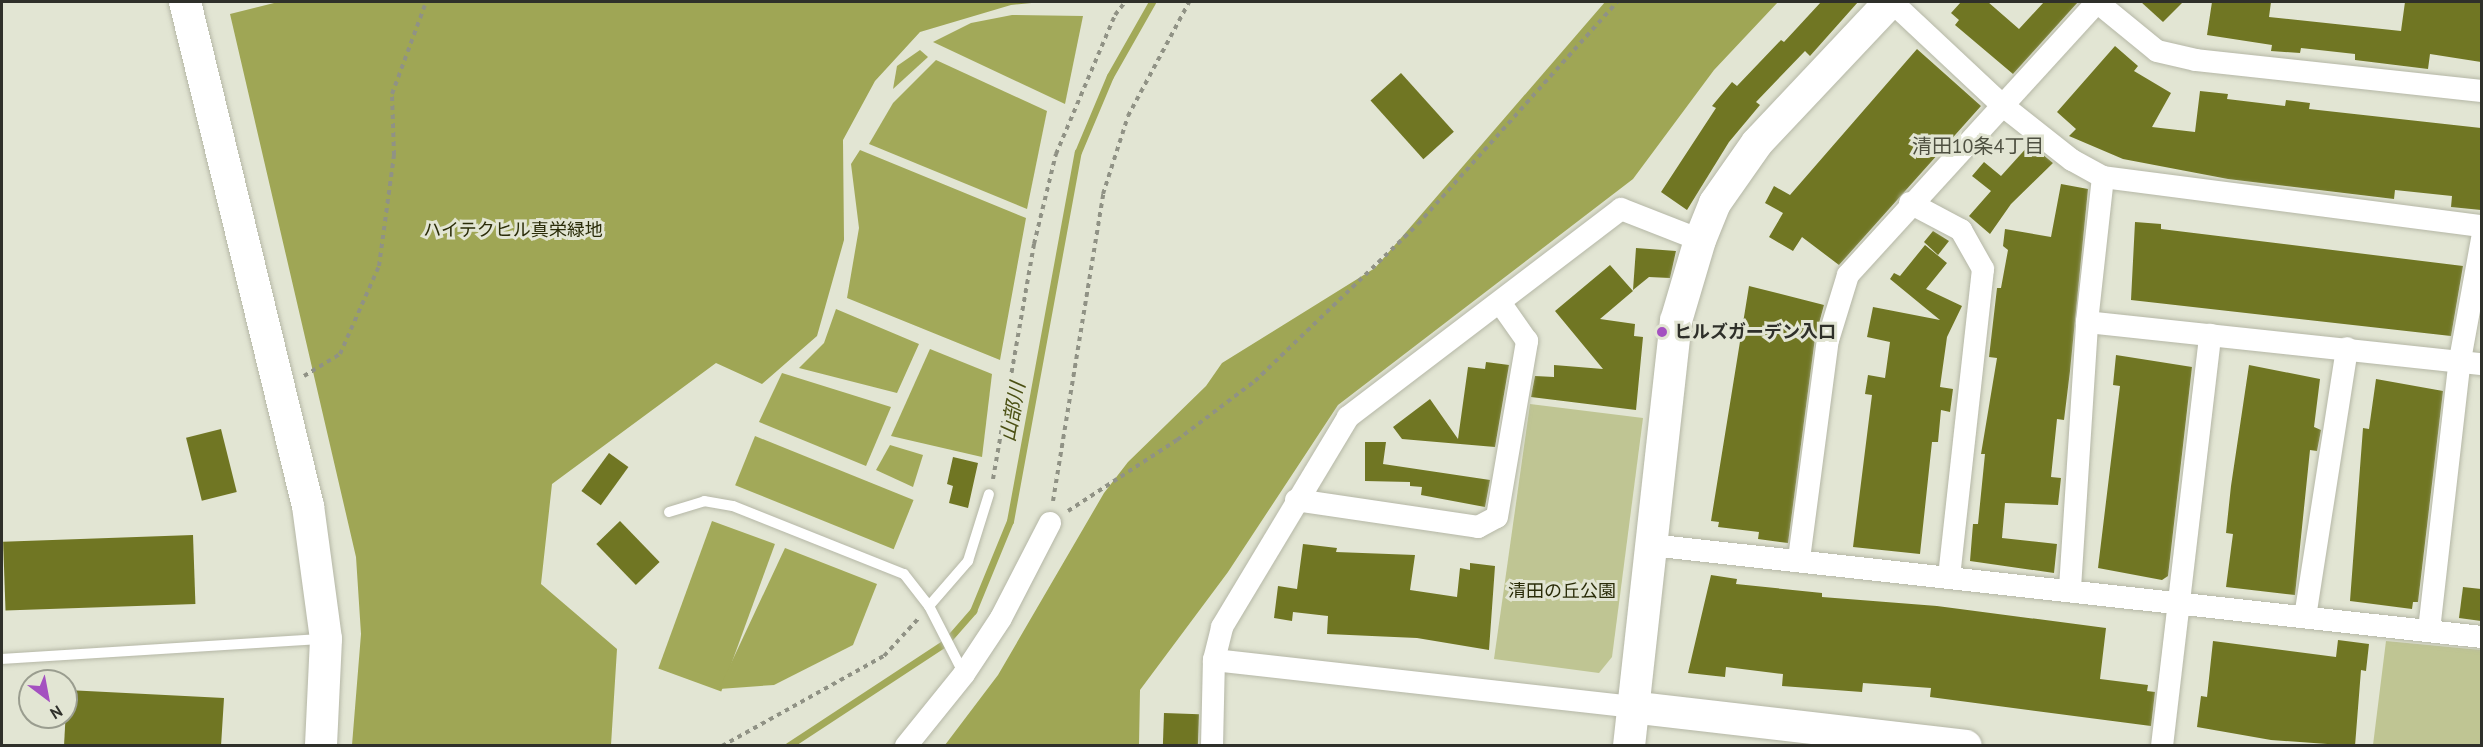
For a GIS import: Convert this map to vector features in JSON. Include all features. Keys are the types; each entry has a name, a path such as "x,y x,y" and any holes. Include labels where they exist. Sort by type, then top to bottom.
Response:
{"street":[{"path":"185,2 308,506 326,639 321,746"},
{"path":"1629,746 1630,707 1676,321 1700,240 1715,203 1757,143 1891,2 2002,105 2072,160 2103,177 2481,226"},
{"path":"1799,559 1828,340 1838,300 1848,275 1910,203 2097,2 2157,51 2196,60 2481,92"},
{"path":"2070,588 2087,322 2103,177"},
{"path":"1910,203 1961,230 1983,269 1949,574"},
{"path":"1212,746 1214,660 1222,627 1296,500 1348,417 1501,304 1621,209 1700,240"},
{"path":"2429,630 2471,362 2481,239"},
{"path":"1296,500 1478,527 1497,517 1527,341 1501,304"},
{"path":"2087,322 2471,362"},
{"path":"2162,746 2176,606 2210,336"},
{"path":"2306,617 2347,348"},
{"path":"906,746 960,668 1001,618 1050,523"},
{"path":"1651,545 1949,574 2070,588 2176,606 2306,617 2481,637"},
{"path":"1214,660 1966,746"}],"lane":[{"path":"931,610 968,561 989,494"},
{"path":"669,512 704,501 733,506 904,574 931,610 960,668"},
{"path":"2,660 326,639"}],"path":[{"path":"280,390 340,354 379,266 394,155 392,94 426,2"},
{"path":"989,494 1034,244 1056,154 1115,15 1125,2"},
{"path":"1050,523 1103,194 1128,116 1189,2"},
{"path":"1050,523 1177,440 1255,381 1418,224 1617,2"},
{"path":"722,746 804,698 884,656 931,610"}],"green space":[{"name":"ハイテクヒル真栄緑地","path":"278,2 1042,2 1011,5 920,32 875,81 843,140 844,240 817,336 762,384 716,363 552,484 541,584 617,649 611,745 352,745 361,634 356,557 230,14"},
{"path":"1605,2 1778,2 1714,70 1633,179 1338,405 1228,572 1140,690 1139,745 945,745 998,675 1104,493 1128,462 1206,386 1222,363 1375,268"},
{"name":"清田の丘公園","path":"1530,404 1643,418 1612,657 1599,673 1494,659"},
{"path":"2386,641 2481,650 2481,745 2373,745"}],"shaded area":[{"path":"1012,15 1083,16 1065,104 933,42 971,23"},
{"path":"920,50 928,57 893,89 897,66"},
{"path":"936,60 1047,111 1027,209 869,144 893,103"},
{"path":"860,150 1026,218 1000,360 847,298 859,228 851,164"},
{"path":"836,309 919,344 897,393 799,368 824,343"},
{"path":"930,349 992,374 982,457 891,436"},
{"path":"782,373 891,407 866,466 759,422"},
{"path":"755,436 914,500 894,549 735,485"},
{"path":"890,445 923,455 913,487 876,470"},
{"path":"712,521 775,544 721,691 658,669"},
{"path":"785,548 877,584 853,645 774,685 719,689"}],"building":[{"path":"1821,2 1858,2 1810,56 1805,51 1756,102 1760,105 1729,142 1687,210 1661,192 1716,108 1712,106 1732,82 1737,86 1781,40 1784,42"},
{"path":"1961,2 1988,2 2019,29 2044,2 2078,2 2013,74 1955,25 1959,20 1951,13"},
{"path":"2141,2 2183,2 2163,22"},
{"path":"2212,2 2271,2 2269,17 2401,31 2405,2 2481,2 2481,62 2430,54 2428,69 2355,60 2355,54 2301,48 2300,53 2271,51 2272,45 2207,35"},
{"path":"2115,46 2138,66 2134,71 2171,93 2152,127 2195,132 2200,91 2228,94 2227,99 2285,106 2286,100 2310,103 2309,109 2481,128 2481,210 2451,207 2452,196 2395,190 2394,199 2228,179 2123,159 2069,136 2076,129 2057,112"},
{"path":"1917,49 1981,106 1839,265 1802,237 1793,251 1769,237 1783,213 1765,203 1774,186 1790,195"},
{"path":"1401,73 1454,132 1423,159 1371,100"},
{"path":"2030,144 2053,163 2011,204 1990,234 1969,216 1991,191 1972,176 1984,162 2001,176"},
{"path":"2061,184 2088,189 2064,420 2057,419 2051,477 2061,478 2058,505 2005,503 2002,538 2057,544 2054,573 1970,561 1973,524 1978,524 1985,454 1981,454 1997,358 1989,357 1997,288 2001,288 2008,250 2003,246 2005,229 2051,237"},
{"path":"2135,222 2161,224 2161,229 2463,266 2451,336 2131,300"},
{"path":"1933,231 1949,241 1938,255 1924,242"},
{"path":"1925,245 1947,263 1926,289 1962,306 1947,337 1940,387 1953,389 1950,412 1941,410 1938,442 1932,442 1920,554 1853,547 1872,395 1865,394 1868,375 1885,378 1890,342 1867,337 1873,307 1940,320 1890,279 1894,273 1900,276"},
{"path":"1636,248 1676,251 1670,278 1649,277 1633,290"},
{"path":"1610,265 1633,291 1600,319 1635,324 1634,336 1643,337 1636,410 1531,397 1535,376 1554,377 1554,365 1603,369 1555,311"},
{"path":"1749,286 1824,305 1815,338 1788,543 1758,539 1759,532 1718,527 1719,522 1711,521"},
{"path":"2116,355 2192,367 2168,576 2162,580 2098,568 2120,386 2113,385"},
{"path":"1486,362 1509,365 1495,447 1402,439 1393,427 1430,399 1458,439 1468,367 1485,369"},
{"path":"2249,365 2320,379 2314,427 2321,430 2317,451 2310,450 2295,595 2226,587 2233,534 2226,533"},
{"path":"2376,379 2443,391 2418,602 2413,602 2412,609 2350,601 2363,428 2369,429"},
{"path":"221,429 237,492 202,501 186,438"},
{"path":"1365,442 1386,442 1383,464 1490,480 1485,507 1421,495 1422,487 1410,486 1410,482 1365,481"},
{"path":"609,453 628,467 601,505 581,491"},
{"path":"953,457 978,463 968,508 949,503 953,486 947,484"},
{"path":"620,521 660,562 636,585 596,544"},
{"path":"193,535 195,604 6,611 3,542"},
{"path":"1303,544 1337,548 1336,552 1415,555 1410,590 1457,597 1460,568 1470,570 1470,563 1495,566 1489,650 1417,638 1327,634 1328,616 1293,612 1292,621 1274,618 1278,586 1297,589"},
{"path":"1711,575 1737,579 1736,584 1822,593 1822,597 1937,606 2106,628 2100,679 2148,685 2147,691 2155,692 2151,726 1930,697 1931,688 1863,683 1862,692 1782,686 1783,674 1726,667 1725,677 1688,673"},
{"path":"2463,587 2481,589 2481,621 2459,618"},
{"path":"2338,640 2369,644 2366,671 2361,670 2355,746 2271,740 2197,727 2201,696 2207,697 2213,641 2336,657"},
{"path":"78,691 224,698 221,746 64,746 65,729 78,729"},
{"path":"1164,713 1199,714 1198,746 1163,746"}],"waterway":[{"name":"山部川","path":"788,746 945,643 973,611 1010,521 1078,152 1110,76 1152,2"}],"place":[{"name":"ヒルズガーデン入口","path":"1662,332"}],"district":[{"name":"清田10条4丁目","path":"1978,146"}]}
